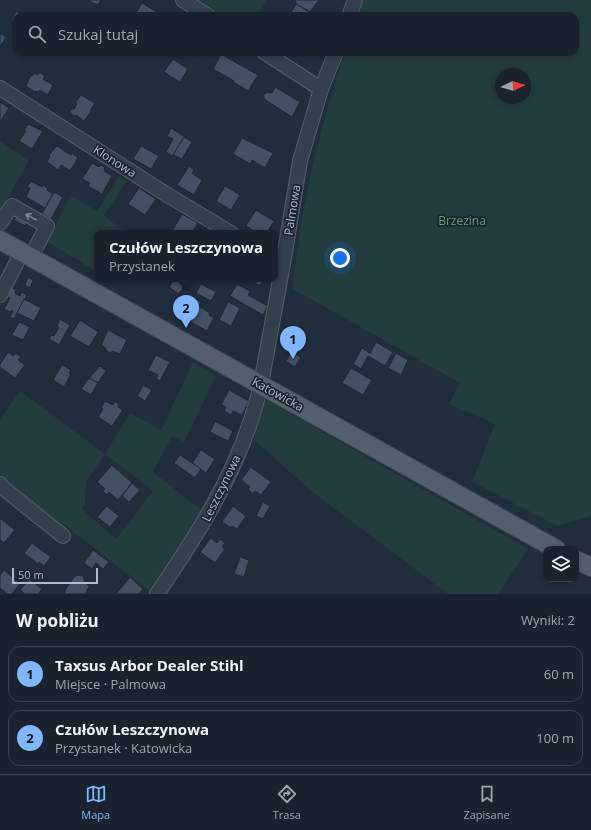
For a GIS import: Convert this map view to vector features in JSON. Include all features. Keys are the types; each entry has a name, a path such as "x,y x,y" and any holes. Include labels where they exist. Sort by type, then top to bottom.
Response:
{"main road":[{"name":"Katowicka","path":"0,240 262,379 551,546"},
{"path":"579,561 591,567"}],"street":[{"path":"183,0 202,12"},
{"path":"350,12 355,0"},
{"path":"270,56 322,89"},
{"name":"Palmowa","path":"279,262 300,161 322,89 334,56"},
{"name":"Klonowa","path":"0,88 169,196 226,230"},
{"path":"0,223 12,206 47,226 0,295"},
{"name":"Palmowa","path":"262,379 276,282"},
{"name":"Leszczynowa","path":"157,594 196,535 222,489 244,439 262,379"},
{"path":"0,484 63,536"}],"green space":[{"path":"199,0 267,0 260,12 213,12 197,2"},
{"name":"Brzezina","path":"362,0 591,0 591,516 558,526 472,482 495,424 449,404 460,383 293,289 300,229 312,169 327,110 344,56 579,56 579,12 358,12"},
{"path":"0,141 29,161 0,211"},
{"path":"119,176 127,181 104,216 123,230 94,230 94,270 48,242 70,195 97,211"},
{"path":"193,362 216,376 184,442 172,436 153,472 205,513 152,593 68,528 8,485 0,474 0,419 20,391 105,454 130,413 161,430","holes":["105,454 153,491 116,539 82,509 85,504 86,482"]},
{"path":"265,399 528,549 498,594 448,594 311,491 254,440 253,428"}],"building":[{"path":"86,0 101,0 98,5"},
{"path":"295,0 319,0 310,12 296,4"},
{"path":"142,3 157,12 136,12"},
{"path":"296,4 310,12 291,12"},
{"path":"0,33 6,37 0,47"},
{"path":"220,56 225,56 258,75 248,91 213,69"},
{"path":"173,59 188,69 180,82 164,72"},
{"path":"39,72 45,76 43,79 53,85 48,95 40,90 39,92 35,92 26,86 30,76 34,73 38,75"},
{"path":"275,87 300,102 292,117 264,99 264,94 268,92 272,93"},
{"path":"81,95 95,103 90,111 91,112 84,121 76,115 73,116 70,112 74,109 77,104 75,103"},
{"path":"0,102 9,108 0,122"},
{"path":"28,124 43,131 32,149 19,141 26,131 24,130"},
{"path":"171,128 185,137 172,156 166,152 173,139 167,136"},
{"path":"184,137 192,142 182,159 173,155"},
{"path":"242,138 273,153 265,168 252,160 250,164 233,154"},
{"path":"57,146 71,155 72,153 78,158 70,171 61,165 58,170 47,162 50,156 49,155"},
{"path":"141,146 159,156 151,169 133,159"},
{"path":"92,163 99,167 100,165 105,167 104,171 112,176 102,194 88,186 90,183 82,179"},
{"path":"189,166 194,170 192,173 202,180 194,195 177,185"},
{"path":"31,181 42,187 43,185 53,194 45,208 26,197 30,188 27,187"},
{"path":"225,186 240,195 231,210 216,201"},
{"path":"139,188 156,199 145,215 128,204"},
{"path":"54,192 63,197 51,219 42,214"},
{"path":"256,210 274,221 269,230 252,230 246,226"},
{"path":"19,213 29,218 25,226 14,220"},
{"path":"182,214 198,223 194,230 173,230"},
{"path":"28,277 33,280 30,288 25,285"},
{"path":"172,282 186,282 179,294 169,287"},
{"path":"253,282 262,282 260,286"},
{"path":"201,284 216,292 211,301 196,293"},
{"path":"237,284 250,291 248,295 268,306 263,315 230,296"},
{"path":"11,287 16,290 15,293 20,296 22,292 27,295 14,319 10,317 13,311 12,310 10,312 4,309 10,298 7,296"},
{"path":"24,299 41,308 34,321 17,313"},
{"path":"196,299 201,302 199,306 210,313 209,315 214,318 207,331 182,317 192,302 194,303"},
{"path":"228,302 240,308 231,326 219,320"},
{"path":"60,319 70,325 59,345 49,339 51,335 54,336 59,327 57,326"},
{"path":"80,320 99,331 89,347 70,336"},
{"path":"19,322 30,327 23,340 12,335"},
{"path":"108,330 127,340 120,354 112,351 111,353 105,350 106,348 101,345"},
{"path":"376,342 393,352 385,366 368,356 361,369 353,364 362,348 370,353"},
{"path":"8,352 13,356 16,353 21,357 18,360 25,365 15,378 0,367 0,364"},
{"path":"291,352 301,357 295,367 286,361"},
{"path":"396,353 408,360 401,375 388,368"},
{"path":"156,355 170,362 160,381 156,379 158,375 148,370"},
{"path":"62,365 71,370 69,373 71,374 64,387 53,380"},
{"path":"100,366 106,371 98,383 89,378"},
{"path":"351,368 372,380 363,395 342,383"},
{"path":"89,378 98,383 91,395 81,389"},
{"path":"143,385 152,390 145,401 137,396"},
{"path":"229,390 249,401 242,415 233,411 231,415 224,411 226,407 221,405"},
{"path":"105,401 113,405 115,401 119,404 118,407 123,410 112,426 98,417 103,409 101,408"},
{"path":"215,421 233,431 228,441 210,432"},
{"path":"201,450 215,459 206,473 192,463"},
{"path":"180,455 201,469 195,478 174,463"},
{"path":"112,465 132,483 118,500 109,492 107,495 103,491 105,489 97,482"},
{"path":"251,467 271,482 261,495 255,491 253,494 248,489 250,487 241,480"},
{"path":"132,483 140,490 129,502 122,496"},
{"path":"263,502 270,506 263,519 256,516"},
{"path":"107,506 119,516 110,527 97,517"},
{"path":"233,506 246,516 237,529 232,526 231,528 222,522"},
{"path":"0,518 15,530 4,543 0,540"},
{"path":"211,538 217,543 220,539 225,543 222,547 225,549 215,563 200,552"},
{"path":"32,543 51,557 44,566 39,562 38,564 24,553"},
{"path":"93,550 109,562 103,569 96,563 92,569 84,563"},
{"path":"240,557 249,560 244,577 234,574"},
{"path":"4,570 20,584 12,594 8,594 0,588 0,575"},
{"path":"77,575 83,576 85,582 91,588 89,587 85,594 65,594 65,590"},
{"path":"130,577 143,589 139,594 116,594"},
{"path":"29,579 42,589 38,594 25,594 20,590"}],"place":[{"name":"Czułów Leszczynowa","path":"186,328"},
{"name":"Taxsus Arbor Dealer Stihl","path":"293,359"}]}
